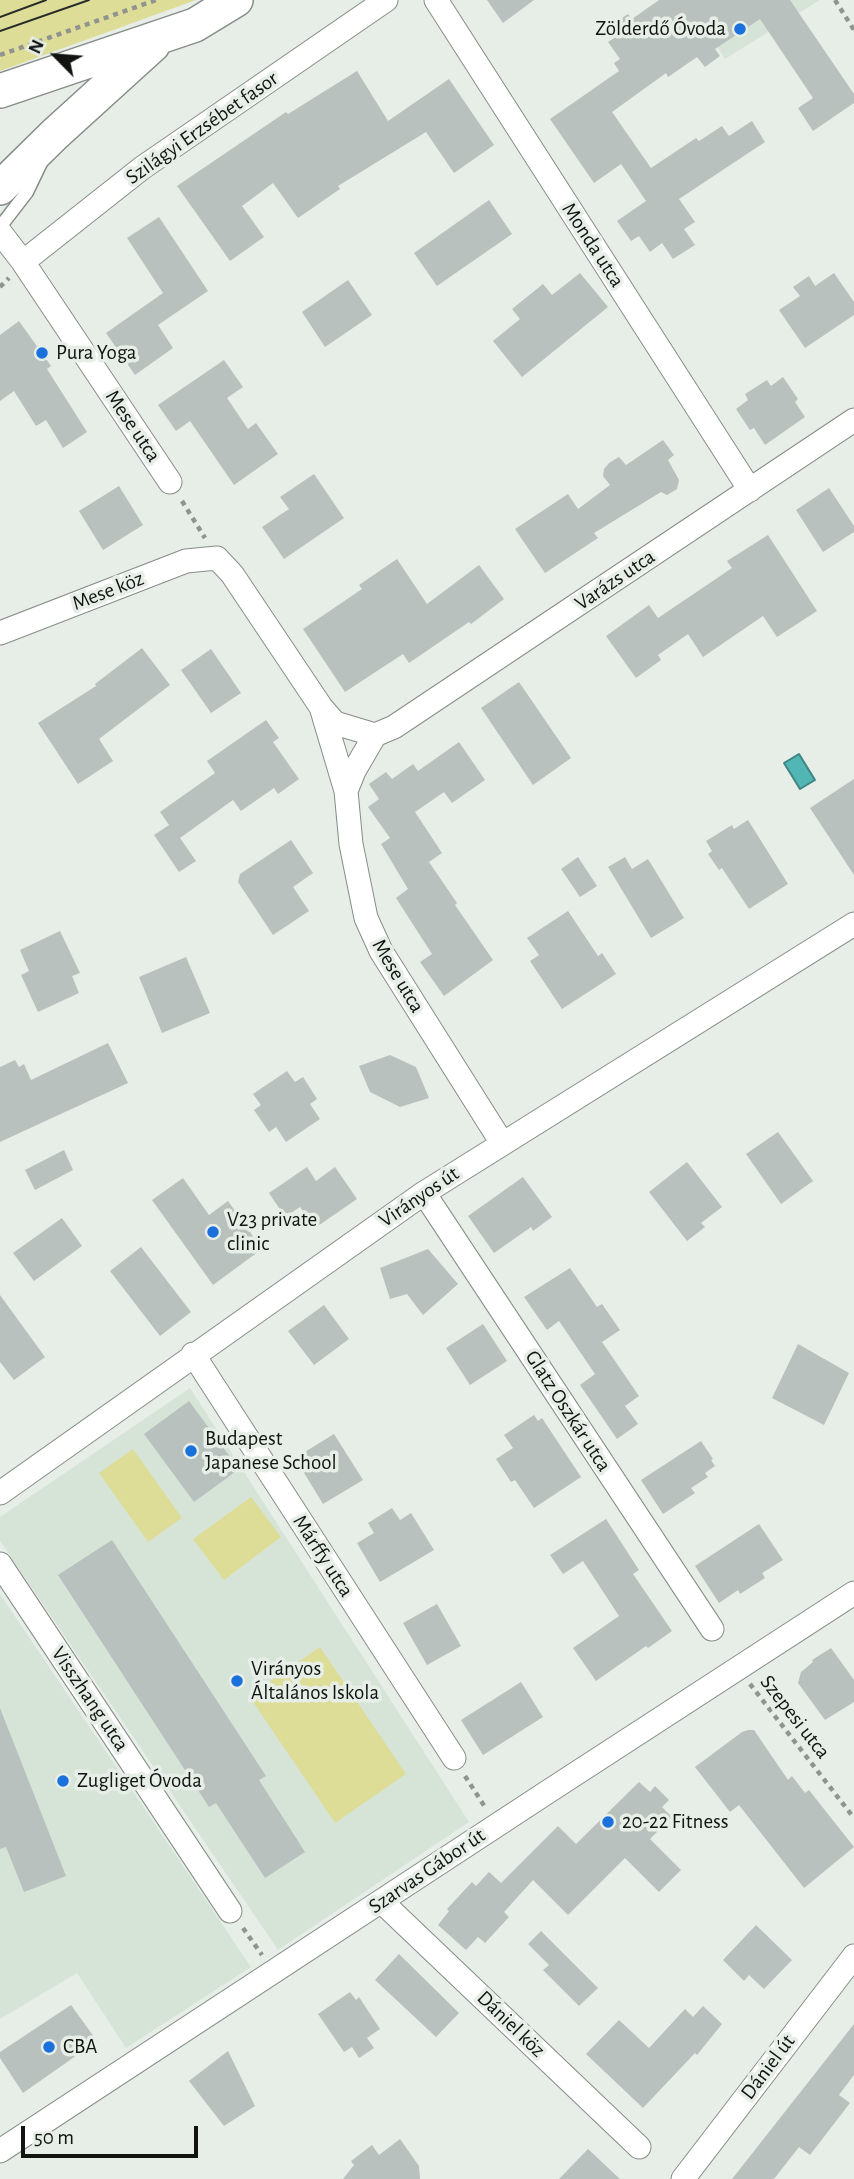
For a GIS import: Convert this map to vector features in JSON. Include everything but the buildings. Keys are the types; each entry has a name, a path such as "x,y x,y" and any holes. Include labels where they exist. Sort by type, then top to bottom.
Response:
{"main road":[{"path":"0,91 195,25 236,0"},
{"path":"0,188 163,36"}],"street":[{"name":"Szilágyi Erzsébet fasor","path":"23,262 142,169 386,0"},
{"name":"Monda utca","path":"436,0 750,490"},
{"name":"Mese utca","path":"0,229 170,482"},
{"name":"Varázs utca","path":"374,735 394,727 854,420"},
{"name":"Mese utca","path":"217,558 232,574 321,708 335,723 374,735 346,791"},
{"name":"Mese köz","path":"0,633 186,561 217,558"},
{"name":"Mese utca","path":"321,708 346,791 351,844 364,908 381,951 502,1143"},
{"name":"Virányos út","path":"0,1493 424,1193 854,924"},
{"name":"Glatz Oszkár utca","path":"424,1193 712,1629"},
{"name":"Márffy utca","path":"193,1354 454,1758"},
{"name":"Visszhang utca","path":"0,1564 230,1911"},
{"name":"Szarvas Gábor út","path":"0,2151 383,1902 495,1825 854,1593"},
{"name":"Dániel köz","path":"383,1902 639,2147"},
{"name":"Dániel út","path":"683,2179 854,1956"}],"lane":[{"path":"0,229 27,192 55,134"}],"path":[{"path":"0,55 156,0"},
{"path":"835,0 854,30"},
{"path":"170,482 217,558"},
{"name":"Szepesi utca","path":"737,1668 854,1818"},
{"path":"454,1758 495,1825"},
{"path":"230,1911 274,1973"}],"shaded area":[{"name":"Zölderdő Óvoda","path":"689,0 820,0 725,59"},
{"name":"Virányos Általános Iskola","path":"190,1388 469,1822 278,1950 0,1541 0,1517"},
{"name":"Zugliget Óvoda","path":"0,1594 251,1967 126,2048 77,1973 0,2019"}],"green space":[{"path":"0,0 196,0 0,71"},
{"path":"133,1449 182,1518 148,1542 99,1473"},
{"path":"251,1497 281,1537 224,1580 193,1539"},
{"path":"320,1647 406,1774 335,1823 249,1696"}],"water":[{"path":"799,754 815,780 800,789 784,763"}],"tram line":[{"path":"0,17 46,0"},
{"path":"0,31 89,0"}],"place":[{"name":"Zölderdő Óvoda","path":"740,29"},
{"name":"Pura Yoga","path":"42,353"},
{"name":"V23 private clinic","path":"213,1232"},
{"name":"Budapest Japanese School","path":"191,1451"},
{"name":"Virányos Általános Iskola","path":"237,1681"},
{"name":"Zugliget Óvoda","path":"63,1781"},
{"name":"20-22 Fitness","path":"608,1822"},
{"name":"CBA","path":"49,2047"}]}
